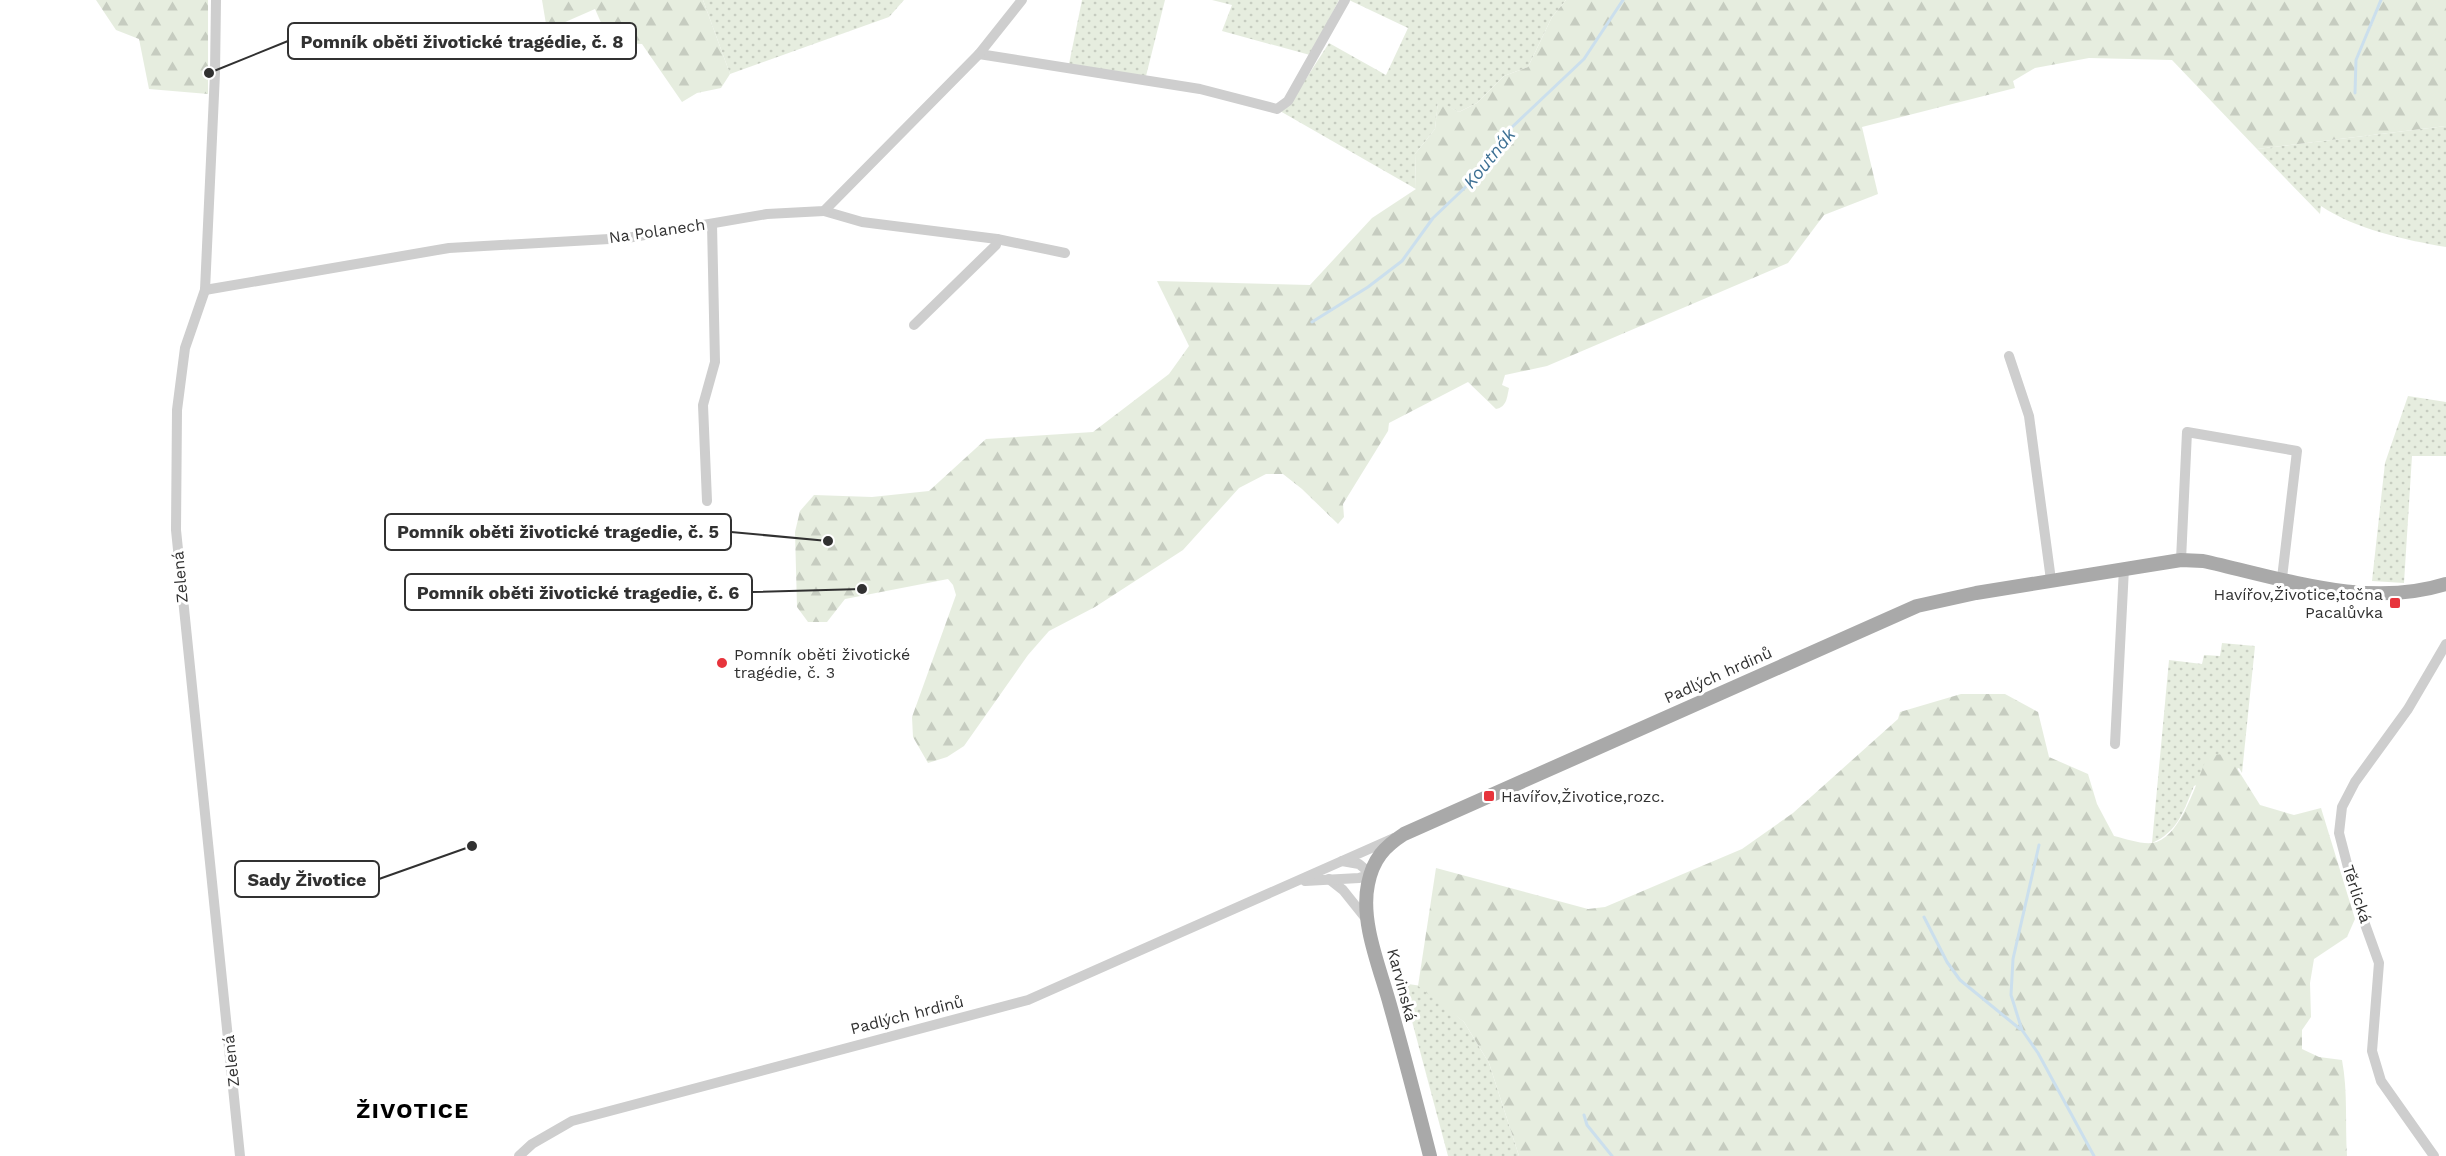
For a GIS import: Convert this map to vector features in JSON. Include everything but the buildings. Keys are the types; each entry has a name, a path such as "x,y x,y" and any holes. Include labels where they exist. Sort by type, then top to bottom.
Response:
{"main road":[{"name":"Padlých hrdinů","path":"1404,834 1917,606 1936,600 2181,560 2203,561 2364,593 2427,590 2446,584"},
{"name":"Karvinská","path":"1404,834 1383,848 1371,874 1367,899 1369,922 1430,1156"}],"street":[{"name":"Zelená","path":"216,0 205,290 185,348 177,410 176,530 240,1156"},
{"path":"824,211 979,54 1022,0"},
{"path":"979,54 1200,89 1277,110 1288,101 1345,0"},
{"name":"Na Polanech","path":"205,290 449,248 627,238 767,214 824,211 862,222 997,239 1065,253"},
{"path":"707,501 703,405 716,362 712,224"},
{"path":"914,325 996,245 997,239"},
{"path":"2009,357 2028,416 2051,580"},
{"path":"2181,560 2187,432 2297,451 2282,578"},
{"path":"2115,744 2124,568"},
{"name":"Těrlická","path":"2434,1156 2381,1081 2372,1051 2379,963 2357,902 2339,833 2342,807 2355,782 2408,709 2446,644"},
{"name":"Padlých hrdinů","path":"519,1156 550,1132 572,1121 594,1114 1028,1000 1404,834"},
{"path":"1342,861 1359,864 1371,874"},
{"name":"Padlých hrdinů","path":"1296,882 1359,878 1371,874"},
{"path":"1328,879 1343,890 1369,922"}],"green space":[{"path":"96,0 208,0 208,94 149,89 139,39 116,30"},
{"path":"542,0 703,0 730,74 721,88 697,93 682,102 642,44 610,43 595,9 547,30"},
{"path":"703,0 904,0 889,17 730,74"},
{"path":"1082,0 1165,0 1146,76 1069,64"},
{"path":"1212,0 1339,0 1310,55 1222,31 1232,5"},
{"path":"1349,0 1566,0 1552,17 1528,67 1504,76 1477,103 1459,112 1438,102 1435,129 1415,154 1416,189 1280,111 1291,102 1329,43 1386,75 1408,28"},
{"path":"1566,0 2446,0 2446,126 2257,149 2172,60 2089,58 2035,68 2013,81 2015,88 1862,127 1878,194 1824,215 1788,263 1547,366 1505,375 1502,385 1509,388 1506,401 1500,408 1496,409 1468,382 1389,423 1388,431 1343,504 1344,517 1338,524 1283,474 1266,474 1239,488 1183,550 1095,607 1049,631 1028,655 964,746 947,757 928,763 913,737 912,717 956,595 953,585 948,579 845,599 827,622 808,622 797,607 795,532 800,511 814,495 872,497 929,491 986,439 1093,432 1169,374 1189,346 1157,281 1310,285 1372,218 1416,189 1415,154 1435,129 1438,101 1459,112 1477,103 1504,76 1528,67 1552,17"},
{"path":"2446,126 2446,247 2397,237 2365,227 2321,206 2320,214 2257,149"},
{"path":"2408,396 2446,402 2446,456 2412,456 2404,583 2372,581 2385,463"},
{"path":"2222,643 2255,646 2242,773 2239,768 2194,786 2174,826 2168,833 2152,843 2169,660 2202,664 2204,655 2220,656"},
{"path":"1961,694 2005,694 2038,712 2049,757 2088,774 2097,804 2114,836 2147,843 2162,839 2180,820 2208,755 2228,754 2260,805 2294,815 2321,808 2355,919 2347,937 2314,959 2310,983 2311,1017 2302,1030 2302,1049 2319,1057 2342,1060 2346,1096 2347,1156 1519,1156 1489,1063 1464,1022 1418,986 1436,868 1588,909 1605,907 1742,849 1793,813 1898,719 1900,712"},
{"path":"1408,984 1422,986 1464,1022 1489,1063 1519,1156 1448,1156 1405,995"}],"waterway":[{"name":"Koutnák","path":"1312,322 1368,287 1402,261 1433,218 1475,178 1510,129 1584,59 1623,0"},
{"path":"2355,93 2356,60 2381,0"},
{"path":"2039,845 2013,959 2011,995 2022,1030 2038,1053 2094,1156"},
{"path":"1924,917 1947,962 1960,980 2020,1029"},
{"path":"1584,1115 1587,1125 1612,1156"}],"place":[{"name":"Pomník oběti životické tragédie, č. 8","path":"209,73"},
{"name":"Pomník oběti životické tragedie, č. 5","path":"828,541"},
{"name":"Pomník oběti životické tragedie, č. 6","path":"862,589"},
{"name":"Havířov,Životice,točna Pacalůvka","path":"2395,603"},
{"name":"Pomník oběti životické tragédie, č. 3","path":"722,663"},
{"name":"Havířov,Životice,rozc.","path":"1489,796"},
{"name":"Sady Životice","path":"472,846"}],"district":[{"name":"ŽIVOTICE","path":"413,1110"}]}
